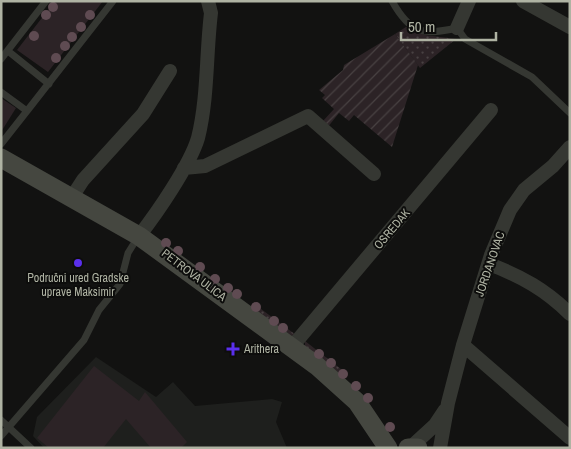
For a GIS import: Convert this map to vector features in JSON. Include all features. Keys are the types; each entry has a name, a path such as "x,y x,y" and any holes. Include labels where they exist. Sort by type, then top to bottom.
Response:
{"street":[{"path":"457,28 469,1"},
{"path":"523,1 570,27"},
{"path":"139,236 192,154 202,117 209,7"},
{"path":"72,197 84,180 143,114 170,71"},
{"name":"OSREDAK","path":"291,348 491,110"},
{"path":"184,168 205,166 308,116 374,174"},
{"name":"JORDANOVAC","path":"440,448 448,403 463,345 489,264 510,210 524,190 554,166 570,146"},
{"name":"PETROVA ULICA","path":"1,158 139,236 338,383 369,416 410,448"},
{"path":"489,264 536,285 550,294 570,314"},
{"path":"463,345 570,438"},
{"name":"JORDANOVAC","path":"410,448 435,425 448,403"},
{"name":"PETROVA ULICA","path":"369,416 388,448"}],"lane":[{"path":"1,59 46,1"},
{"path":"1,144 113,1"},
{"path":"392,1 403,20 416,29 432,33 457,28 465,39 532,77 570,113"},
{"path":"8,51 49,84"},
{"path":"1,92 27,111"},
{"path":"1,436 84,340 99,310 120,284 128,253 139,236"},
{"path":"1,420 31,448"}],"shaded area":[{"path":"55,1 103,1 48,72 17,50"},
{"path":"406,27 425,35 456,39 420,68 395,34"},
{"path":"395,34 418,65 392,147 354,115 349,121 339,113 327,128 323,121 334,109 322,98 325,95 319,90 343,70 344,65"},
{"path":"1,98 16,108 1,132"},
{"path":"253,303 296,335 292,336 250,307"},
{"path":"305,341 346,373 343,377 305,346"},
{"path":"96,357 156,397 173,382 195,406 272,399 282,402 276,422 287,448 44,448 33,436 37,417"},
{"path":"94,366 139,401 145,392 187,442 181,448 151,448 126,419 103,448 49,448 37,438"}],"place":[{"name":"Područni ured Gradske uprave Maksimir","path":"78,263"},
{"name":"Arithera","path":"233,349"}]}
